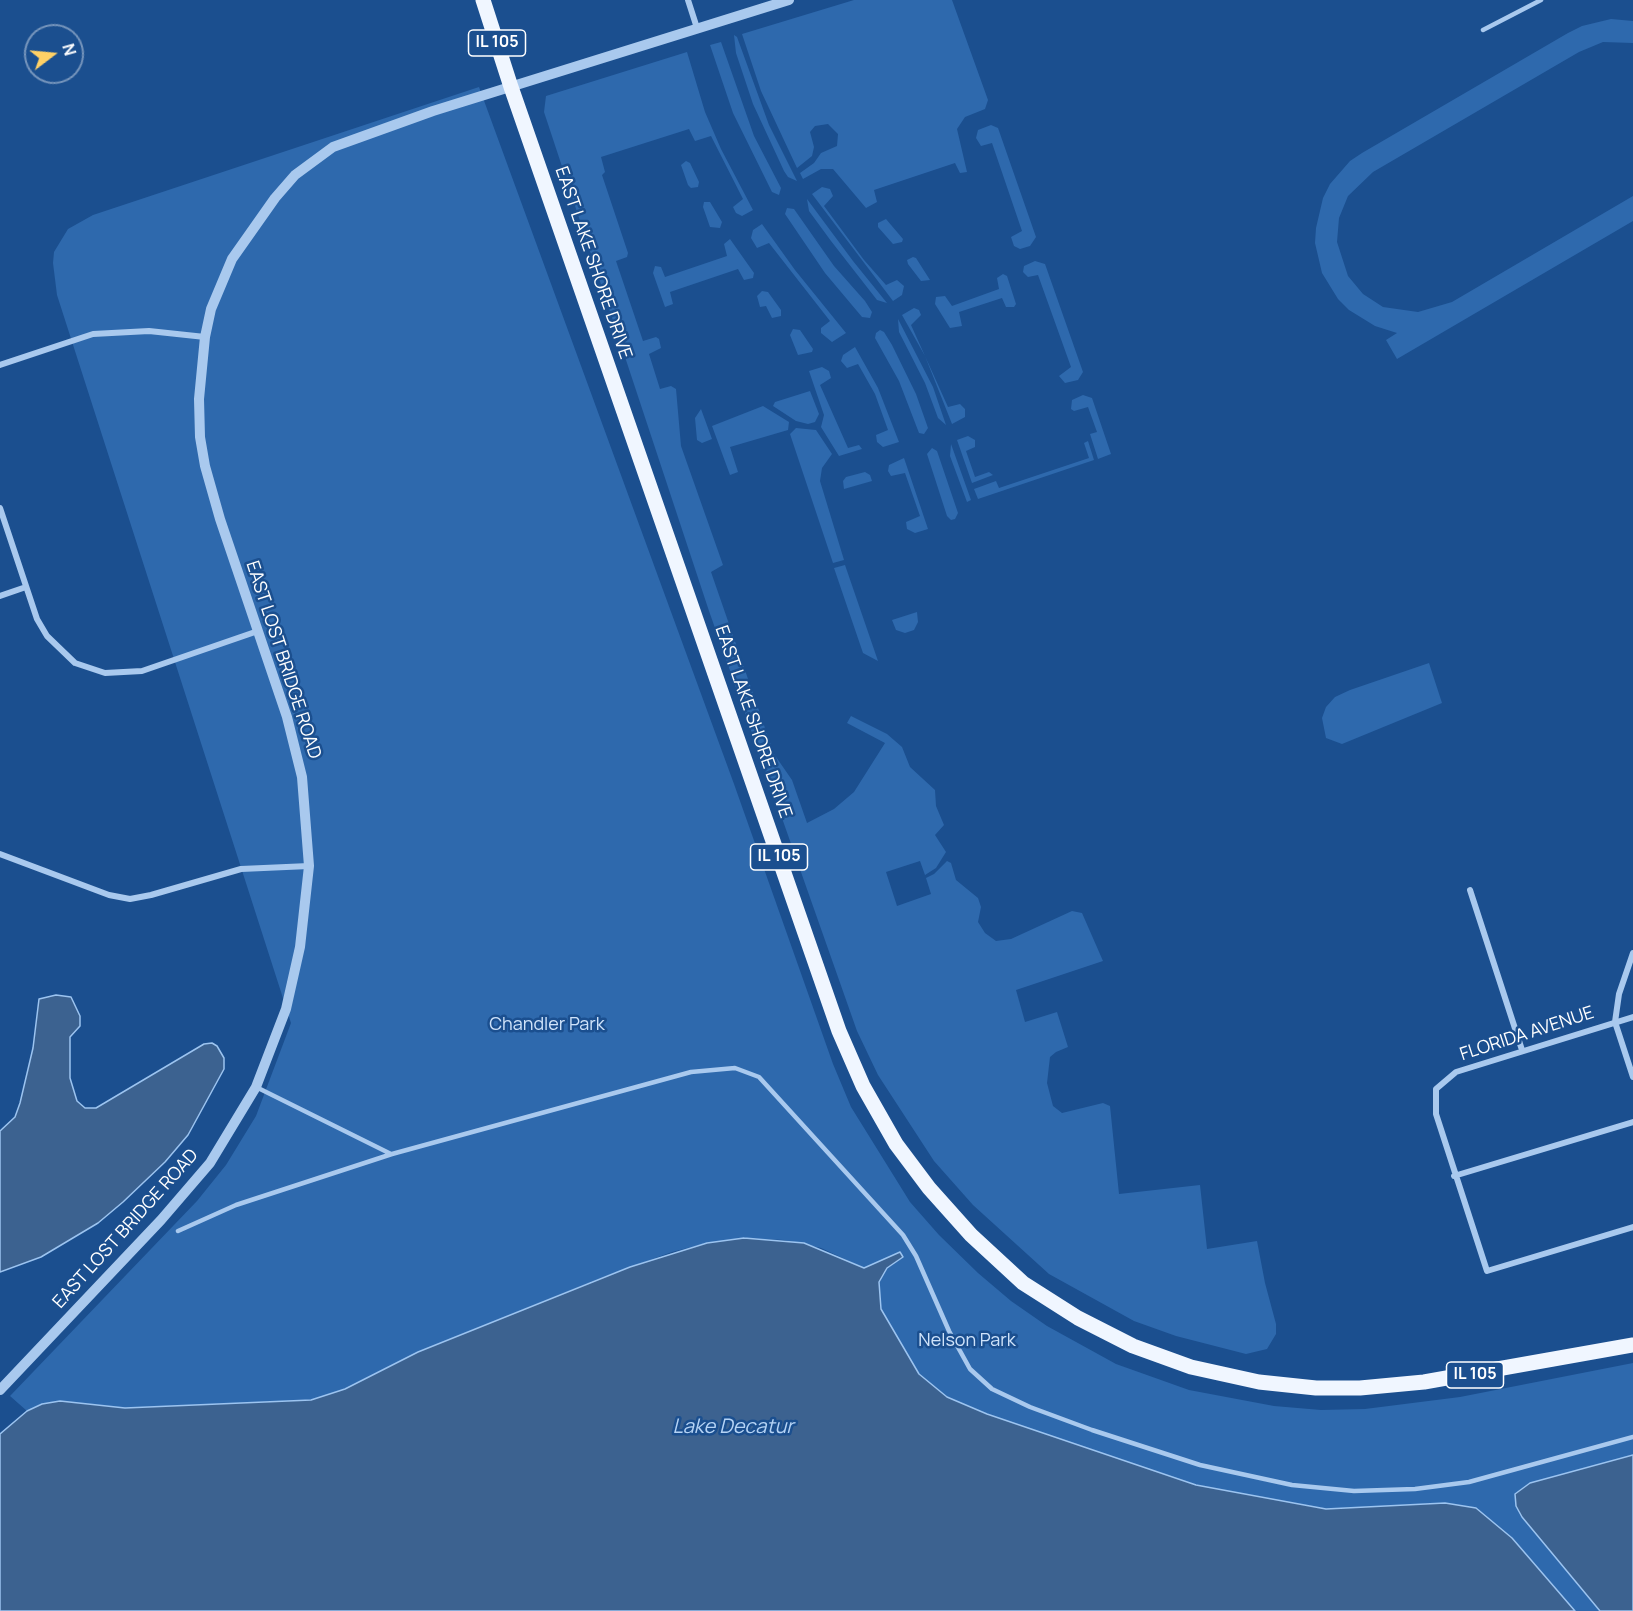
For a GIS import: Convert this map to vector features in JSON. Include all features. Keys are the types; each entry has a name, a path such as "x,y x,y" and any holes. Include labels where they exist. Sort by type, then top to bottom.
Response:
{"main road":[{"name":"EAST LAKE SHORE DRIVE","path":"483,0 511,87 839,1031 863,1086 896,1144 929,1188 970,1234 1023,1283 1078,1318 1133,1346 1191,1367 1259,1382 1316,1388 1360,1388 1424,1383 1633,1345"}],"street":[{"path":"688,0 697,28"},
{"name":"EAST LOST BRIDGE ROAD","path":"0,1389 161,1220 210,1163 256,1087 277,1035 300,947 305,919 309,866 306,809 296,746 205,466 199,399 205,337 220,284 244,238 274,198 312,161 353,138 789,0"},
{"path":"0,365 93,334 149,331 205,337"},
{"path":"0,508 37,619 60,651 75,663 105,673 142,671 258,631"},
{"path":"0,596 26,587"},
{"path":"0,855 109,895 130,899 151,896 241,869 309,866"},
{"path":"1470,890 1522,1050"},
{"path":"1633,952 1619,994 1615,1022 1633,1077"},
{"name":"FLORIDA AVENUE","path":"1454,1176 1436,1114 1436,1089 1456,1072 1633,1017"},
{"path":"1633,1122 1454,1176 1486,1271 1633,1227"}],"lane":[{"path":"1484,30 1541,0"},
{"path":"178,1230 236,1205 392,1154 691,1072 735,1068 747,1071 764,1082 903,1235 916,1256 949,1331 970,1369 992,1389 1030,1407 1200,1465 1292,1485 1354,1491 1415,1489 1469,1482 1511,1473 1633,1437"},
{"path":"256,1087 392,1154"}],"green space":[{"path":"854,0 952,0 988,100 985,109 965,117 957,129 967,172 960,173 955,163 874,190 877,202 866,208 833,169 821,169 803,179 800,173 814,163 821,153 837,146 838,134 828,124 815,126 810,132 814,147 812,156 797,168 761,91 742,34"},
{"path":"1611,19 1633,21 1633,43 1603,42 1579,52 1373,172 1348,196 1339,218 1337,242 1348,276 1363,294 1383,307 1418,312 1452,302 1633,196 1633,221 1397,359 1386,340 1397,333 1375,326 1349,310 1338,299 1322,273 1315,243 1316,228 1323,198 1330,184 1350,161 1362,153 1568,33 1582,26"},
{"path":"734,35 737,37 769,125 797,181 788,177 784,171 753,104 736,53"},
{"path":"721,42 754,136 781,188 779,195 772,192 733,113 710,45"},
{"path":"687,52 705,112 721,149 753,210 742,216 736,213 733,207 743,199 711,136 695,141 689,129 601,157 605,172 602,175 628,253 627,257 616,261 643,341 656,337 659,339 661,348 649,354 660,389 671,386 676,389 681,446 723,565 711,572 774,754 792,780 807,823 834,809 854,792 885,743 847,723 851,716 887,734 902,747 910,767 935,790 936,806 944,825 935,835 946,852 936,868 925,875 920,861 886,872 897,906 931,894 926,878 934,874 947,861 951,863 956,880 978,898 981,907 978,922 985,933 996,941 1011,939 1072,911 1082,913 1103,961 1016,990 1025,1022 1057,1012 1068,1047 1050,1057 1047,1083 1053,1106 1062,1113 1103,1103 1110,1106 1119,1194 1200,1185 1207,1249 1257,1241 1276,1324 1276,1334 1267,1349 1246,1354 1176,1336 1134,1321 1049,1274 973,1205 934,1161 878,1075 857,1031 709,611 544,112 546,96"},
{"name":"Chandler Park","path":"479,87 734,784 833,1064 851,1107 910,1202 939,1235 978,1273 1011,1301 1047,1326 1116,1364 1189,1390 1274,1406 1321,1410 1365,1409 1460,1397 1633,1363 1633,1455 1530,1483 1515,1494 1541,1540 1600,1611 1575,1611 1512,1538 1476,1508 1445,1503 1326,1509 1196,1485 987,1414 947,1397 919,1374 881,1309 879,1282 887,1268 903,1257 900,1252 864,1268 821,1248 784,1240 744,1238 707,1243 672,1252 603,1277 418,1352 345,1389 311,1400 125,1408 60,1401 42,1404 27,1411 10,1396 197,1201 226,1165 256,1116 291,1023 57,295 54,252 68,229 93,215"},
{"path":"991,125 998,128 1036,237 1030,246 1020,249 1014,246 1011,237 1022,231 992,143 981,146 976,138 978,130"},
{"path":"686,161 690,163 699,182 698,187 691,188 688,185 681,165"},
{"path":"822,187 830,189 833,196 824,206 864,260 886,285 897,280 904,286 902,295 893,301 812,194"},
{"path":"807,199 887,303 877,300 831,241 809,211"},
{"path":"704,202 710,202 722,222 720,228 710,227 703,207"},
{"path":"787,208 794,209 834,266 865,301 872,312 870,318 862,317 825,273 785,214"},
{"path":"886,219 903,239 902,242 893,244 878,227 878,223"},
{"path":"762,224 795,270 846,333 832,342 821,333 821,328 830,321 769,243 757,248 751,238 753,230"},
{"path":"730,239 754,273 753,278 744,280 738,269 670,292 673,304 665,307 653,273 655,266 661,267 665,277 727,256 724,244"},
{"path":"916,258 930,280 921,281 908,264 907,260"},
{"path":"1035,261 1045,264 1083,372 1078,380 1065,383 1059,376 1071,367 1038,275 1028,277 1023,272 1024,266"},
{"path":"1003,274 1007,276 1016,304 1014,307 1006,307 1002,298 959,312 962,326 950,328 935,304 936,297 945,296 952,306 999,289 997,278"},
{"path":"762,291 768,292 781,310 781,316 772,318 766,306 760,307 757,296"},
{"path":"914,308 919,310 921,315 911,325 925,356 902,315"},
{"path":"898,319 933,387 946,425 938,418 925,383 899,332"},
{"path":"793,329 800,330 813,349 812,352 798,355 790,335"},
{"path":"880,330 884,332 892,345 916,394 928,428 924,434 919,433 899,381 875,338 876,333"},
{"path":"855,347 878,388 899,442 883,447 877,442 876,435 888,430 875,394 858,364 847,368 841,361 843,355"},
{"path":"925,356 948,407 960,404 965,409 965,417 952,424"},
{"path":"822,367 829,371 831,378 820,385 848,448 859,445 862,449 839,456 821,427 824,415 809,371"},
{"path":"810,391 819,414 815,422 808,424 796,421 773,406 775,402"},
{"path":"1083,395 1092,398 1111,454 1098,459 1090,434 1097,432 1088,407 1074,411 1071,409 1072,400"},
{"path":"763,406 789,422 788,430 730,447 738,472 730,475 712,426"},
{"path":"701,409 712,439 702,443 697,440 695,418"},
{"path":"796,428 816,430 832,454 822,468 820,481 844,560 833,563 790,434"},
{"path":"968,436 975,440 975,447 966,451 975,477 989,472 993,475 972,483 957,440"},
{"path":"1088,441 1094,460 978,499 974,489 996,481 999,488 1089,458 1084,443"},
{"path":"951,444 971,500 967,502 950,456"},
{"path":"932,448 937,451 958,513 955,519 951,520 947,516 927,454"},
{"path":"904,458 928,529 915,533 907,529 906,522 920,516 905,473 891,476 888,471 889,465"},
{"path":"865,472 870,475 872,481 844,489 843,481 846,477"},
{"path":"845,565 878,661 863,653 834,568"},
{"path":"917,612 918,622 914,630 905,633 896,630 892,620"},
{"path":"1429,663 1442,703 1342,744 1326,738 1322,718 1326,707 1335,697"}],"water":[{"path":"56,995 71,997 80,1016 80,1026 70,1037 70,1078 77,1101 85,1108 96,1108 204,1044 212,1043 217,1046 224,1058 224,1069 188,1135 165,1162 123,1202 98,1223 41,1257 0,1272 0,1131 15,1117 20,1103 33,1048 39,999"},
{"name":"Lake Decatur","path":"744,1238 804,1243 864,1268 900,1252 903,1257 887,1268 879,1282 881,1309 919,1374 947,1397 987,1414 1196,1485 1326,1509 1445,1503 1476,1508 1512,1538 1575,1611 0,1611 0,1434 27,1411 42,1404 60,1401 125,1408 311,1400 345,1389 418,1352 630,1267 707,1243"},
{"path":"1633,1455 1633,1611 1600,1611 1522,1517 1516,1506 1515,1494 1530,1483"}],"park label":[{"name":"Nelson Park","path":"967,1341"}]}
